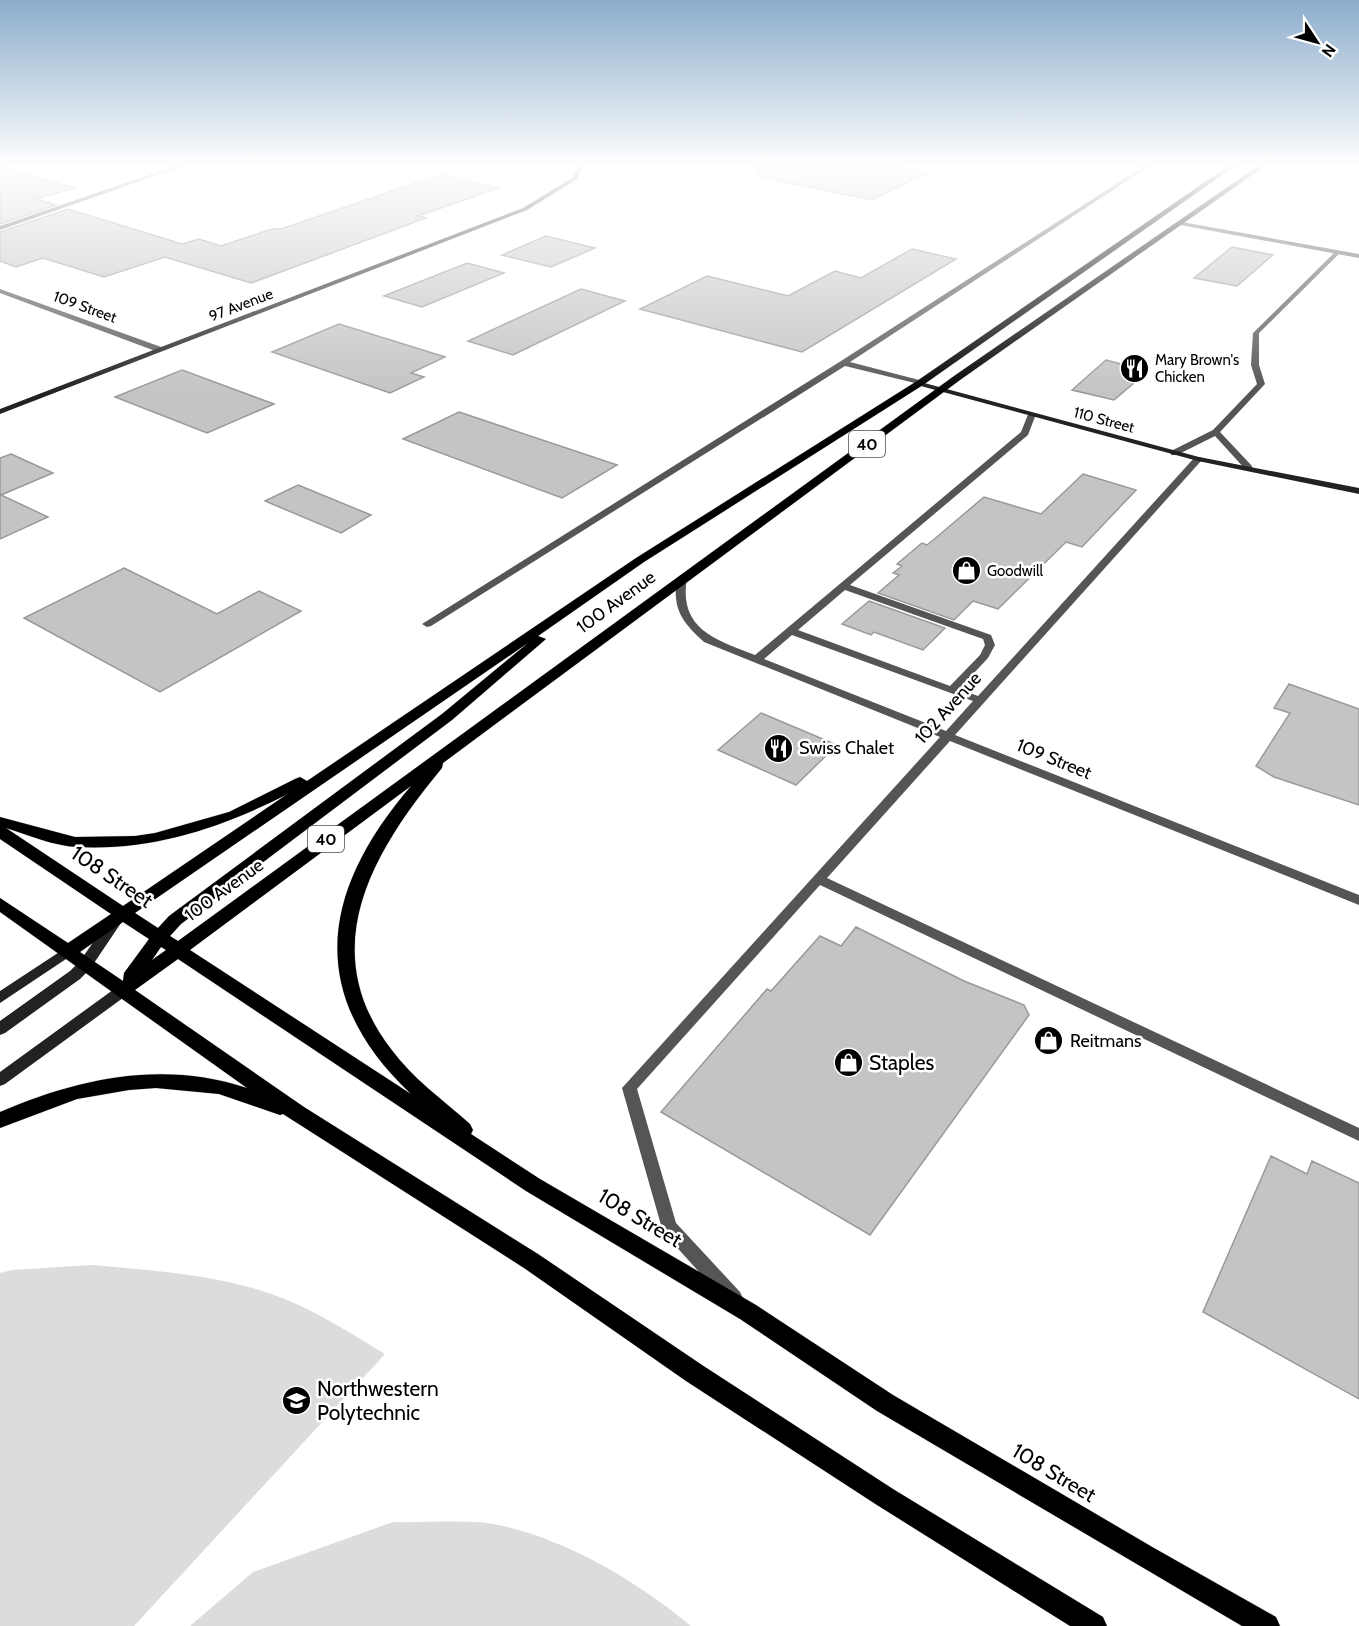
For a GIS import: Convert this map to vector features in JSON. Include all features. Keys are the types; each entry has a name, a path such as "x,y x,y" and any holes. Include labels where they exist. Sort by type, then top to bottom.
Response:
{"main road":[{"name":"100 Avenue","path":"67,952 640,560 920,383 1123,242"},
{"name":"100 Avenue","path":"122,991 476,728 942,389 1156,242"},
{"path":"122,991 158,939 175,921 447,717 555,626 640,560"},
{"path":"476,728 416,789 386,828 367,861 352,895 345,935 346,971 357,1012 382,1052 417,1089 533,1185"},
{"path":"0,822 75,842 119,843 155,838 234,815 354,755"},
{"name":"108 Street","path":"0,832 158,939 533,1185 748,1312 885,1403 1145,1557 1267,1626"},
{"path":"0,904 297,1113 531,1261 694,1373 885,1497 1095,1626"},
{"path":"0,1120 39,1102 76,1090 123,1081 212,1085 297,1113"}],"street":[{"name":"97 Avenue","path":"0,412 440,242"},
{"path":"427,624 844,363 1030,242"},
{"path":"1282,242 1359,256"},
{"path":"1174,453 1216,432 1260,384 1255,365 1256,333 1338,252"},
{"name":"109 Street","path":"0,291 161,350"},
{"name":"110 Street","path":"844,363 1198,459 1359,491"},
{"path":"756,660 1025,433 1032,414"},
{"path":"1216,432 1250,468"},
{"name":"102 Avenue","path":"748,1312 669,1227 629,1088 1198,459"},
{"name":"109 Street","path":"682,578 681,610 689,623 708,640 1359,900"},
{"path":"843,586 987,637 990,645 984,656 952,690"},
{"path":"791,631 980,700"},
{"path":"819,879 1359,1135"},
{"path":"0,1029 85,965 121,914"},
{"name":"100 Avenue","path":"0,998 67,952"},
{"name":"100 Avenue","path":"0,1080 122,991"}],"shaded area":[{"path":"92,1265 194,1276 268,1293 316,1314 385,1354 134,1626 0,1626 0,1273 12,1270"},
{"path":"393,1522 487,1523 550,1541 624,1578 691,1626 190,1626 253,1572"}],"building":[{"path":"0,242 175,242 182,244 208,242 221,246 233,242 362,242 251,283 165,257 104,277 43,258 16,267 0,261"},
{"path":"532,242 570,242 595,248 551,267 502,255"},
{"path":"1232,247 1273,255 1237,286 1194,278"},
{"path":"912,249 956,259 802,352 640,309 707,276 788,296 835,271 861,278"},
{"path":"467,263 504,273 422,307 384,296"},
{"path":"581,289 625,301 513,355 468,341"},
{"path":"339,324 445,357 411,373 424,377 390,393 272,352"},
{"path":"1106,360 1148,371 1114,400 1072,390"},
{"path":"182,370 274,404 207,433 115,397"},
{"path":"459,412 617,465 562,498 403,439"},
{"path":"11,454 53,473 1,495 48,517 0,539 0,458"},
{"path":"1083,474 1136,490 1082,547 1066,542 998,609 973,601 954,620 878,593 899,575 893,573 902,566 897,564 922,543 927,545 984,497 1041,514"},
{"path":"298,485 371,515 341,533 265,501"},
{"path":"124,568 217,614 259,591 301,611 160,692 24,618"},
{"path":"869,601 945,628 923,650 874,632 871,635 842,624"},
{"path":"1289,684 1359,709 1359,805 1274,777 1256,766 1290,713 1274,708"},
{"name":"Swiss Chalet","path":"761,713 837,745 796,785 718,750"},
{"name":"Staples","path":"856,927 964,981 1024,1005 1029,1015 870,1235 661,1112 767,989 771,991 820,936 841,946"},
{"path":"1271,1156 1307,1174 1312,1161 1359,1183 1359,1399 1203,1312"}],"place":[{"name":"Mary Brown's Chicken","path":"1134,369"},
{"name":"Goodwill","path":"966,571"},
{"name":"Swiss Chalet","path":"778,748"},
{"name":"Reitmans","path":"1049,1041"},
{"name":"Staples","path":"848,1063"},
{"name":"Northwestern Polytechnic","path":"296,1401"}]}
